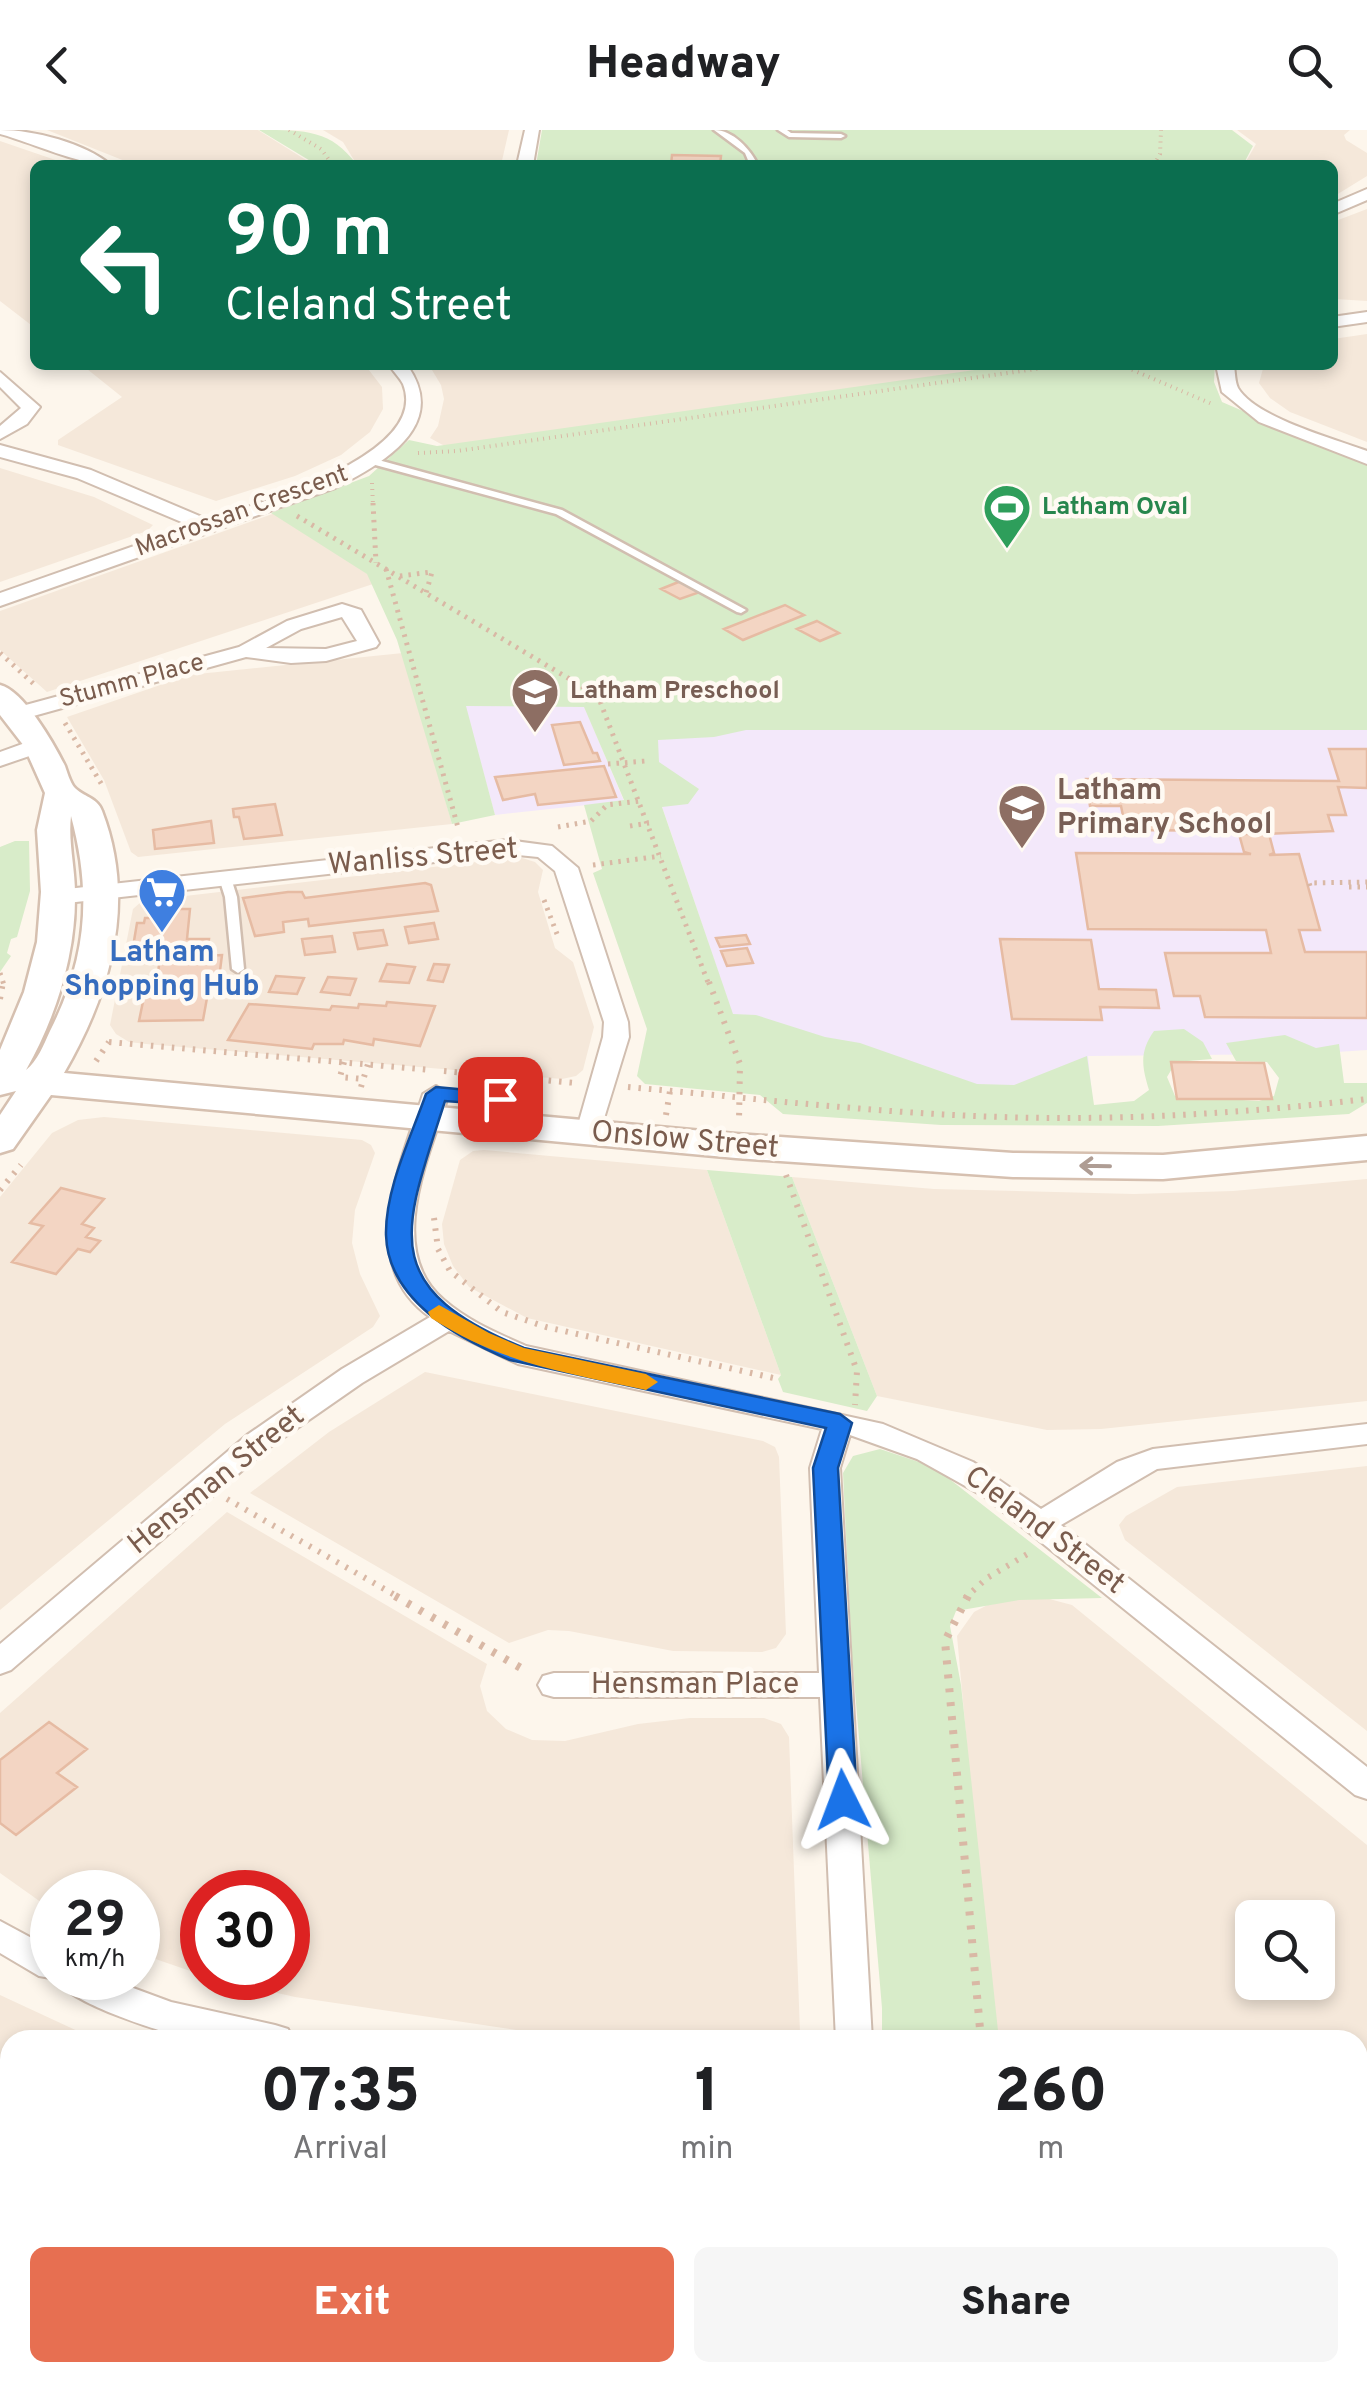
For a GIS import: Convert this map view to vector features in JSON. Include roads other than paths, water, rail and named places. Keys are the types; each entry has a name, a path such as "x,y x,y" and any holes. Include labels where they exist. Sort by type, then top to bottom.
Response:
{"street":[{"path":"2,130 92,160"},
{"path":"526,160 532,130"},
{"path":"1338,207 1367,194"},
{"path":"1338,321 1367,317"},
{"name":"Macrossan Crescent","path":"0,600 374,467 404,430 414,409 413,388 401,370"},
{"path":"1226,370 1228,388 1252,410 1367,458"},
{"path":"0,378 31,407 21,420 0,434"},
{"path":"0,451 84,474 207,526"},
{"name":"Stumm Place","path":"9,704 51,704 246,651 294,625 342,610 354,614 369,644 315,655 268,657 246,651"},
{"path":"9,704 39,745 61,794 85,808 103,892 92,968 73,1024 22,1074"},
{"path":"0,759 39,745"},
{"path":"0,1141 22,1074 47,968 58,896 52,814 61,794"},
{"name":"Wanliss Street","path":"58,896 461,852 536,848 553,855 566,868 616,1022 616,1037 596,1108"},
{"name":"Onslow Street","path":"22,1074 432,1106 740,1108 1159,1153 1367,1122"},
{"name":"Cleland Street","path":"432,1106 402,1200 398,1236 402,1261 416,1286 448,1320 518,1354 846,1424 904,1440 947,1460 996,1490 1048,1530 1367,1786"},
{"name":"Onslow Street","path":"596,1108 865,1156 1012,1165 1159,1153 1367,1148"},
{"name":"Hensman Street","path":"0,1662 257,1442 352,1376 448,1320"},
{"path":"846,1424 826,1468 854,2030"},
{"path":"1048,1530 1128,1470 1153,1459 1367,1434"},
{"name":"Hensman Place","path":"554,1684 837,1685"},
{"path":"0,1935 30,1953"},
{"path":"129,2000 224,2030"}],"lane":[{"path":"718,130 748,152 752,160"},
{"path":"782,130 789,135 841,136"},
{"path":"374,467 559,512 740,610"},
{"path":"225,878 232,897 238,969"}],"place":[{"name":"Latham Oval","path":"1007,550"},
{"name":"Latham Preschool","path":"535,734"},
{"name":"Latham Primary School","path":"1022,850"},
{"name":"Latham Shopping Hub","path":"162,934"}]}
